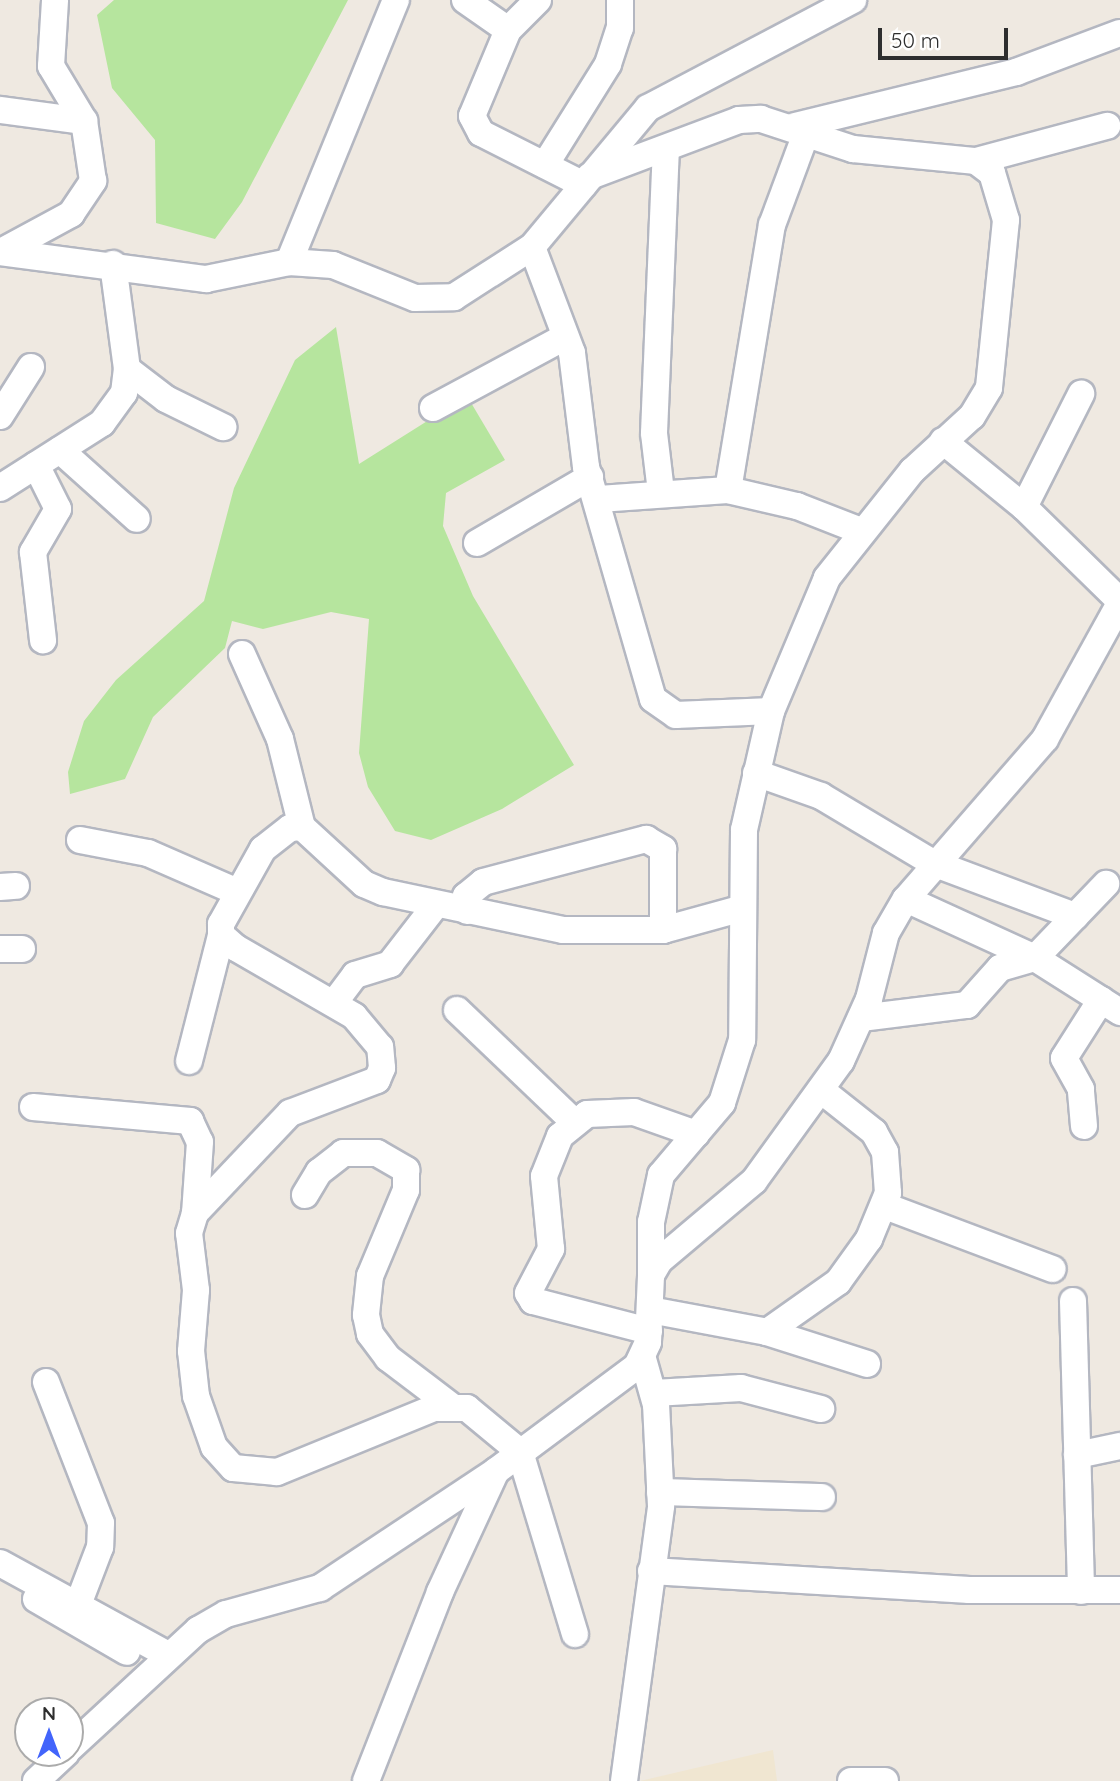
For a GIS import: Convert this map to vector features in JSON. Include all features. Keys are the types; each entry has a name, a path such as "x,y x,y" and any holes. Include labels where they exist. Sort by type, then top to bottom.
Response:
{"street":[{"path":"0,252 71,214 85,199 95,161 84,121 51,66 55,0"},
{"path":"289,262 396,0"},
{"path":"465,0 508,30"},
{"path":"538,0 508,30 472,117 481,132 545,165 587,180 739,121 801,129 880,153 976,161 1107,126"},
{"path":"545,165 608,64 621,28 620,0"},
{"path":"0,252 229,279 289,262 333,265 435,301 482,285 532,247 648,108 853,0"},
{"path":"801,129 1016,72 1120,33"},
{"path":"0,110 84,121"},
{"path":"728,490 772,225 801,129"},
{"path":"661,492 654,420 666,150"},
{"path":"624,1781 660,1492 654,1393 643,1359 649,1320 655,1194 673,1158 722,1103 742,1040 744,830 771,710 809,613 861,531 989,388 1006,249 1000,191 992,173 976,161"},
{"path":"532,247 565,337 595,488 653,699 676,715 771,710"},
{"path":"0,488 114,411 139,379 133,267"},
{"path":"433,408 565,337"},
{"path":"0,416 31,366"},
{"path":"139,379 223,427"},
{"path":"1024,507 1081,394"},
{"path":"651,1275 682,1238 754,1181 821,1090 861,1018 880,949 906,898 933,863 1045,739 1120,602 1024,507 943,441"},
{"path":"60,450 137,519"},
{"path":"36,465 58,509 33,552 43,640"},
{"path":"477,543 595,488 661,492 728,490 797,506 861,531"},
{"path":"242,654 280,739 302,827 364,884 435,906 563,930 663,930 743,908"},
{"path":"755,773 821,796 933,863 1075,916"},
{"path":"189,1062 235,891 276,836 302,827"},
{"path":"467,911 466,896 483,882 646,839 663,849 663,930"},
{"path":"80,840 148,853 235,891"},
{"path":"861,1018 958,1009 976,998 1000,968 1035,958 1106,884"},
{"path":"906,898 1035,958 1110,1006 1064,1058 1081,1089 1084,1126"},
{"path":"334,1003 355,975 390,964 435,906"},
{"path":"194,1213 290,1113 377,1080 380,1047 369,1029 334,1003 221,935"},
{"path":"457,1010 572,1120"},
{"path":"767,1332 838,1282 885,1206 890,1175 885,1152 874,1132 821,1090"},
{"path":"33,1107 190,1121 200,1142 194,1213 189,1233 196,1396 214,1447 233,1468 277,1472 450,1405"},
{"path":"696,1134 634,1112 605,1111 572,1120 544,1176 551,1250 528,1293 554,1308 767,1332 867,1364"},
{"path":"305,1195 319,1172 343,1153 377,1153 407,1170 406,1190 370,1276 366,1315 370,1334 388,1358 450,1405 467,1408 520,1452 575,1634"},
{"path":"885,1206 1053,1269"},
{"path":"1073,1301 1081,1591"},
{"path":"84,1743 162,1662 226,1615 320,1588 496,1471 643,1359"},
{"path":"46,1382 102,1523 79,1602"},
{"path":"654,1393 741,1388 821,1409"},
{"path":"1077,1455 1120,1446"},
{"path":"366,1781 440,1592 496,1471"},
{"path":"660,1492 822,1497"},
{"path":"0,1563 79,1602 162,1662"},
{"path":"651,1571 793,1583 856,1579 969,1590 1120,1590"},
{"path":"0,1579 162,1662"},
{"path":"36,1781 58,1767"},
{"path":"851,1781 885,1781"}],"shaded area":[{"path":"773,1750 777,1781 640,1781"}],"green space":[{"path":"114,0 348,0 242,202 215,239 156,223 155,140 112,88 97,15"},
{"path":"336,327 359,464 467,396 505,460 446,493 443,526 473,596 574,765 502,809 431,840 395,831 368,787 359,753 369,619 331,612 263,629 232,621 225,648 153,717 125,779 70,794 68,772 84,721 116,680 204,601 234,488 295,360"}]}
